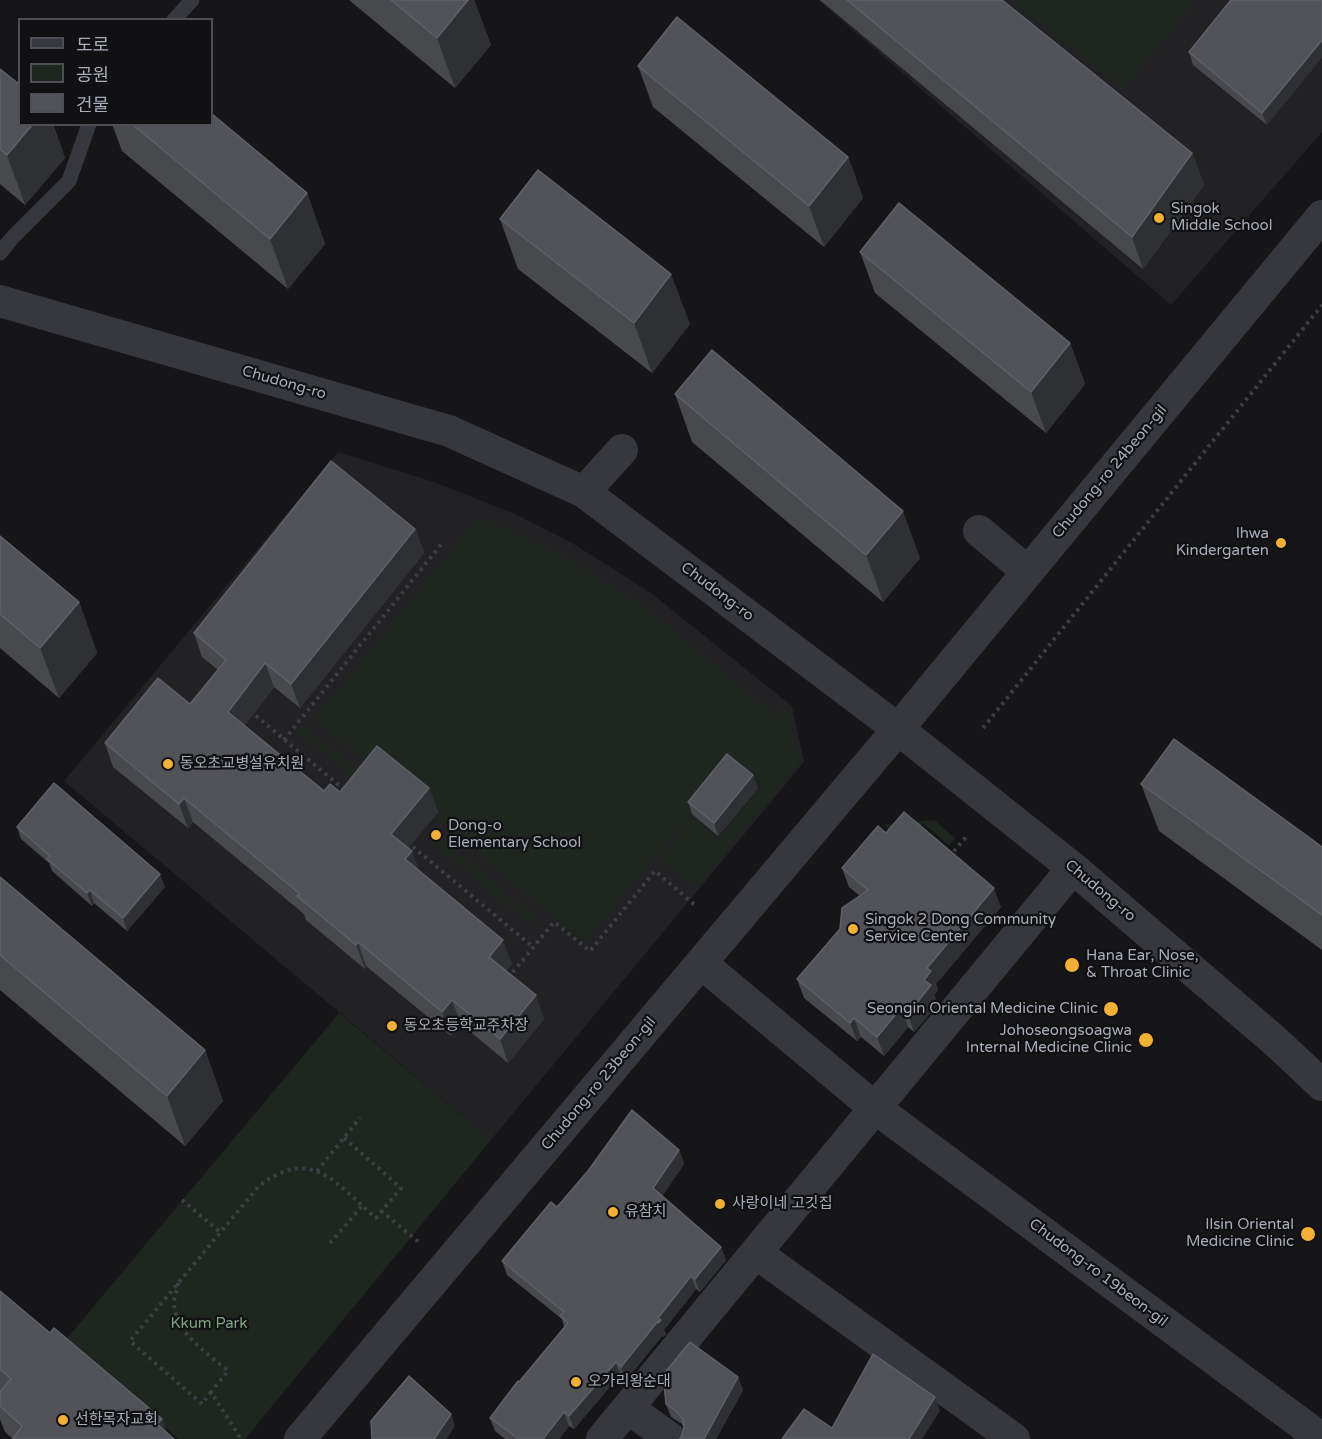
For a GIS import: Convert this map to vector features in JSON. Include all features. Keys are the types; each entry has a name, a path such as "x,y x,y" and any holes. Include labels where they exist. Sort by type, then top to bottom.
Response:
{"street":[{"name":"Chudong-ro 24beon-gil","path":"898,729 1322,216"},
{"name":"Chudong-ro","path":"0,301 449,431 584,492 898,729 1073,868 1275,1041 1322,1085"},
{"path":"584,492 622,450"},
{"path":"979,531 1028,572"},
{"name":"Chudong-ro 23beon-gil","path":"304,1438 898,729"},
{"path":"602,1439 1073,868"},
{"name":"Chudong-ro 19beon-gil","path":"701,963 875,1108 1322,1439"},
{"path":"756,1253 1014,1439"},
{"path":"628,1408 671,1439"}],"lane":[{"path":"176,18 192,0"},
{"path":"0,253 13,237 69,182 88,126"}],"path":[{"path":"983,728 1322,305"},
{"path":"284,740 444,542"},
{"path":"246,708 352,796"},
{"path":"947,859 966,837"},
{"path":"405,840 533,947"},
{"path":"506,981 554,921 590,951 655,871 696,906"},
{"path":"317,1171 360,1118"},
{"path":"178,1282 174,1302 178,1320 186,1335 228,1371 202,1404 130,1341 178,1282 259,1186 283,1171 296,1168 311,1169 325,1175 376,1218 401,1188 344,1138"},
{"path":"182,1200 220,1232"},
{"path":"330,1243 362,1206"},
{"path":"381,1211 419,1242"},
{"path":"211,1392 240,1439"}],"shaded area":[{"name":"Singok Middle School","path":"818,0 1322,0 1322,132 1171,305"},
{"name":"Dong-o Elementary School","path":"338,452 434,482 515,514 572,543 651,593 792,706 804,762 491,1140 64,781"}],"green space":[{"path":"1011,0 1196,0 1123,88"},
{"path":"479,517 564,557 642,605 772,714 585,942 314,719"},
{"path":"783,705 787,710 800,762 695,888 659,858 692,818 718,839 761,786 735,763"},
{"path":"303,725 367,778 361,785 297,731"},
{"path":"934,820 955,838 949,845 923,823 915,833 902,840 884,825"},
{"path":"436,834 535,917 529,924 430,841"},
{"name":"Kkum Park","path":"339,1013 491,1140 245,1439 179,1439 64,1342"}],"building":[{"path":"391,0 468,0 437,38"},
{"path":"847,0 1002,0 1192,153 1132,237"},
{"path":"1231,0 1322,0 1322,40 1262,113 1189,52"},
{"path":"677,17 848,157 809,206 638,66"},
{"path":"0,69 18,83 18,126 31,126 7,155 0,149"},
{"path":"213,115 307,193 270,239 134,126 213,126"},
{"path":"538,170 671,274 634,323 500,219"},
{"path":"899,203 1070,343 1031,392 860,252"},
{"path":"712,350 903,511 866,555 675,394"},
{"path":"331,461 415,529 291,684 265,663 228,712 324,791 330,784 340,792 377,746 429,788 391,834 412,851 405,859 503,940 489,957 536,995 500,1039 452,1000 442,1012 358,942 356,945 297,896 300,894 184,798 179,804 105,743 158,678 190,704 226,660 194,633"},
{"path":"0,536 79,602 40,648 0,614"},
{"path":"1174,739 1322,847 1322,915 1141,784"},
{"path":"727,754 753,775 714,823 688,802"},
{"path":"54,783 160,874 123,918 90,890 87,893 47,859 50,856 17,827"},
{"path":"904,812 994,888 927,968 931,971 924,980 931,985 908,1014 901,1008 877,1037 854,1018 850,1023 797,979 840,929 842,908 868,890 842,868 878,826 886,833"},
{"path":"0,877 205,1050 167,1096 0,955"},
{"path":"632,1110 679,1150 653,1188 721,1247 695,1279 691,1276 658,1318 661,1320 621,1367 616,1362 569,1416 564,1412 543,1439 519,1439 490,1418 518,1381 568,1323 560,1316 564,1312 502,1261 551,1202 557,1207 588,1171"},
{"path":"0,1291 50,1333 54,1328 162,1419 157,1424 174,1439 13,1439 22,1426 0,1406 0,1392 11,1379 0,1369"},
{"path":"690,1342 738,1377 704,1439 679,1439 684,1428 683,1419 666,1404 663,1375"},
{"path":"873,1354 935,1397 909,1439 782,1439 804,1409 832,1428"},
{"path":"409,1376 451,1414 434,1439 372,1439 371,1421"}],"place":[{"name":"Singok Middle School","path":"1159,218"},
{"name":"Ihwa Kindergarten","path":"1281,543"},
{"name":"동오초교병설유치원","path":"168,764"},
{"name":"Dong-o Elementary School","path":"436,835"},
{"name":"Singok 2 Dong Community Service Center","path":"853,929"},
{"name":"Hana Ear, Nose, & Throat Clinic","path":"1072,965"},
{"name":"Seongin Oriental Medicine Clinic","path":"1111,1009"},
{"name":"동오초등학교주차장","path":"392,1026"},
{"name":"Johoseongsoagwa Internal Medicine Clinic","path":"1146,1040"},
{"name":"사랑이네 고깃집","path":"720,1204"},
{"name":"유참치","path":"613,1212"},
{"name":"Ilsin Oriental Medicine Clinic","path":"1308,1234"},
{"name":"오가리왕순대","path":"576,1382"},
{"name":"선한목자교회","path":"63,1420"}]}
